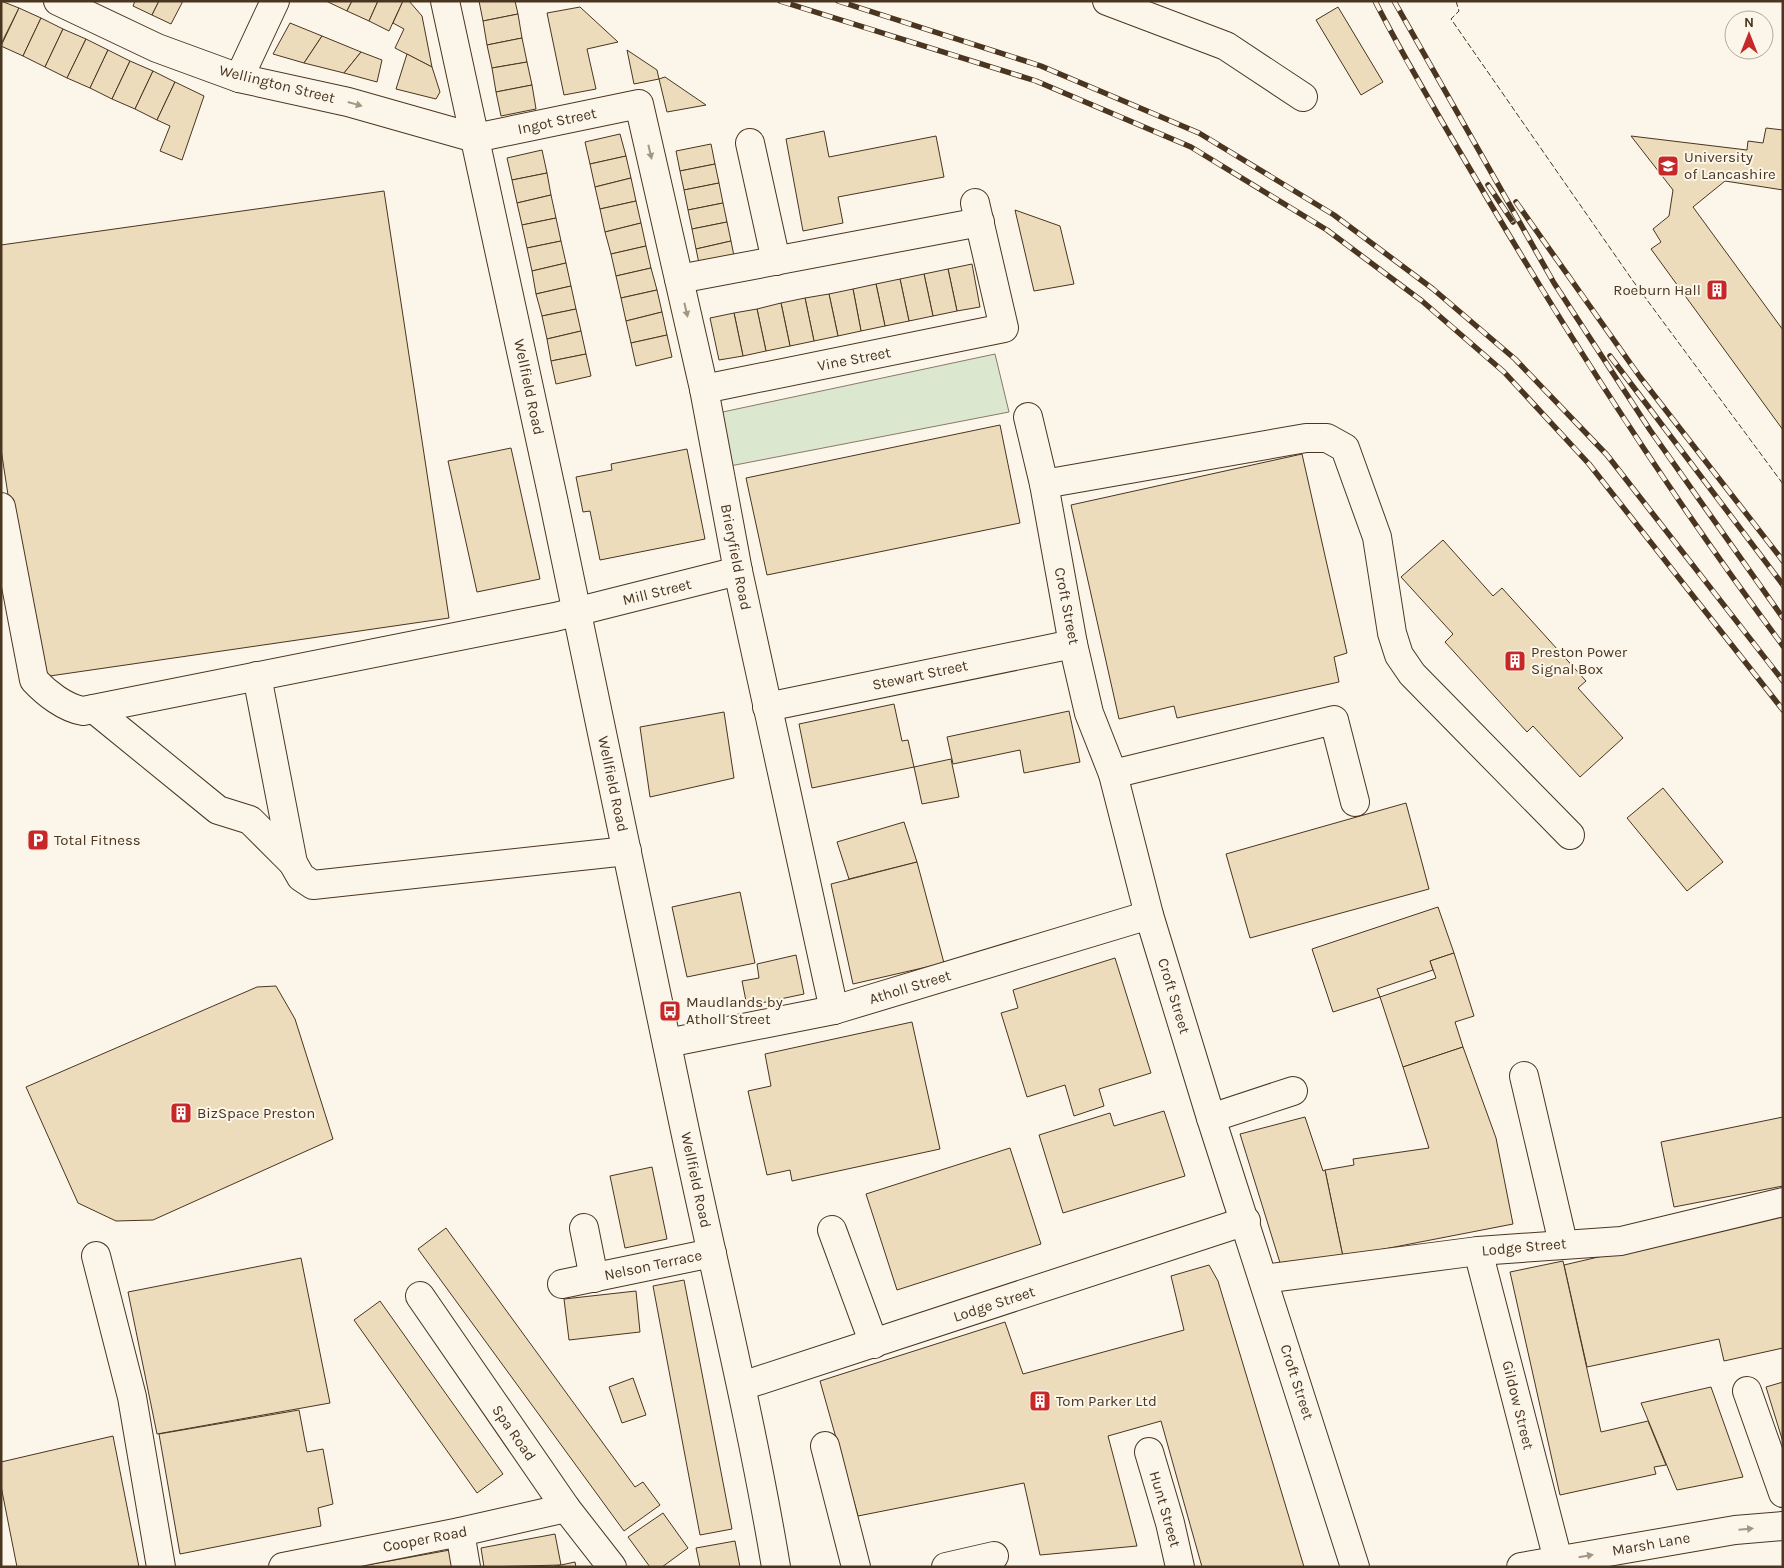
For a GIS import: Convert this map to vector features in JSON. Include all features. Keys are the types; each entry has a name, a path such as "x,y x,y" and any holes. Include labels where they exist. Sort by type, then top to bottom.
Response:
{"main road":[{"name":"Wellington Street","path":"58,1 158,48 239,78 348,102 475,138"},
{"path":"239,78 275,1"},
{"name":"Wellfield Road","path":"445,1 577,612 699,1202 742,1386 776,1567"},
{"path":"1107,1 1226,46 1303,97"},
{"name":"Ingot Street","path":"475,138 639,104"},
{"name":"Brieryfield Road","path":"639,104 704,389 738,571 834,1010"},
{"path":"679,279 776,261 750,143"},
{"name":"Vine Street","path":"704,389 1004,328 978,212 776,261"},
{"name":"Croft Street","path":"1028,417 1044,484 1089,713 1113,774 1149,915 1211,1118 1246,1221 1355,1567"},
{"path":"1044,484 1306,438 1326,438 1345,448 1377,537 1392,633 1399,655 1412,674 1570,835"},
{"name":"Mill Street","path":"1,507 34,680 43,690 74,710 94,709 577,612 738,571"},
{"name":"Stewart Street","path":"767,707 1074,644"},
{"path":"257,676 293,863"},
{"path":"94,709 218,810 250,820 293,863 301,877 312,885 627,852"},
{"path":"1113,774 1334,720 1355,802"},
{"name":"Atholl Street","path":"667,1043 834,1010 1149,915"},
{"path":"1524,1076 1563,1243"},
{"path":"1211,1118 1293,1091"},
{"name":"Lodge Street","path":"1263,1279 1478,1251 1563,1243 1621,1241 1783,1202"},
{"name":"Lodge Street","path":"742,1386 1246,1221"},
{"name":"Nelson Terrace","path":"584,1228 594,1278"},
{"path":"832,1230 874,1344"},
{"name":"Gildow Street","path":"1478,1251 1558,1560"},
{"name":"Nelson Terrace","path":"562,1284 712,1253"},
{"path":"96,1256 132,1398 161,1567"},
{"name":"Spa Road","path":"420,1296 566,1508 612,1567"},
{"path":"1747,1391 1783,1493"},
{"path":"825,1446 856,1567"},
{"name":"Hunt Street","path":"1149,1452 1170,1522 1180,1567"},
{"name":"Cooper Road","path":"283,1567 460,1532 566,1508"},
{"name":"Marsh Lane","path":"1521,1567 1735,1530 1783,1526"},
{"path":"460,1532 466,1567"},
{"path":"946,1567 994,1556"}],"green space":[{"path":"995,354 1009,412 730,466 718,413"}],"building":[{"path":"1,1 19,8 1,44"},
{"path":"135,1 159,1 152,15 133,6"},
{"path":"159,1 183,1 171,24 152,15"},
{"path":"326,1 352,1 347,11"},
{"path":"352,1 378,1 369,21 347,11"},
{"path":"378,1 403,1 389,31 369,21"},
{"path":"403,1 409,1 422,16 432,67 395,48 404,29 393,23"},
{"path":"479,1 515,1 518,14 483,21"},
{"path":"580,7 618,42 587,49 596,89 564,95 547,13"},
{"path":"1338,7 1383,82 1361,95 1316,20"},
{"path":"19,8 41,18 23,56 1,46"},
{"path":"518,14 522,38 487,45 483,21"},
{"path":"41,18 63,29 45,67 23,56"},
{"path":"290,23 322,36 304,63 273,54"},
{"path":"63,29 86,39 67,78 45,67"},
{"path":"322,36 361,52 344,73 304,63"},
{"path":"522,38 527,62 492,68 487,45"},
{"path":"86,39 108,50 90,88 67,78"},
{"path":"108,50 130,61 112,99 90,88"},
{"path":"627,50 657,70 659,79 634,84"},
{"path":"361,52 382,60 377,82 344,73"},
{"path":"407,54 432,67 440,92 436,99 396,89"},
{"path":"130,61 153,71 135,109 112,99"},
{"path":"527,62 532,85 496,92 492,68"},
{"path":"153,71 175,82 157,120 135,109"},
{"path":"665,77 706,105 667,112 659,79"},
{"path":"175,82 204,96 182,160 160,151 170,126 157,120"},
{"path":"532,85 536,109 501,116 496,92"},
{"name":"Roeburn Hall","path":"1766,128 1783,130 1783,190 1725,181 1693,207 1783,330 1783,430 1651,249 1661,242 1653,229 1669,216 1673,190 1631,136 1747,150 1748,141 1763,143"},
{"path":"824,131 829,157 936,136 944,177 838,197 843,223 803,231 786,139"},
{"path":"620,134 626,156 590,164 585,142"},
{"path":"711,144 715,164 680,171 676,151"},
{"path":"542,150 547,173 512,180 507,158"},
{"path":"626,156 631,178 595,187 590,164"},
{"path":"715,164 719,183 684,190 680,171"},
{"path":"547,173 551,195 517,203 512,180"},
{"path":"631,178 636,201 600,209 595,187"},
{"path":"719,183 723,203 688,210 684,190"},
{"path":"384,191 449,618 36,678 1,449 1,245"},
{"path":"551,195 556,218 522,225 517,203"},
{"path":"636,201 641,223 605,232 600,209"},
{"path":"723,203 727,222 692,229 688,210"},
{"path":"1015,210 1060,226 1074,284 1034,291"},
{"path":"556,218 561,241 527,248 522,225"},
{"path":"727,222 731,241 696,249 692,229"},
{"path":"641,223 646,246 611,254 605,232"},
{"path":"561,241 566,263 532,271 527,248"},
{"path":"731,241 735,261 700,268 696,249"},
{"path":"646,246 651,268 616,276 611,254"},
{"path":"566,263 571,286 536,294 532,271"},
{"path":"972,264 980,307 957,311 948,269"},
{"path":"651,268 657,290 621,298 616,276"},
{"path":"948,269 957,311 933,316 924,274"},
{"path":"924,274 933,316 909,321 900,279"},
{"path":"900,279 909,321 885,326 876,284"},
{"path":"876,284 885,326 861,331 853,289"},
{"path":"571,286 576,309 542,316 536,294"},
{"path":"853,289 861,331 838,336 829,294"},
{"path":"657,290 662,312 626,321 621,298"},
{"path":"829,294 838,336 814,341 805,298"},
{"path":"805,298 814,341 790,346 781,303"},
{"path":"781,303 790,346 766,351 757,309"},
{"path":"576,309 581,331 547,339 542,316"},
{"path":"757,309 766,351 743,356 734,313"},
{"path":"662,312 667,335 631,343 626,321"},
{"path":"734,313 743,356 719,360 710,318"},
{"path":"581,331 586,354 551,361 547,339"},
{"path":"667,335 672,357 636,366 631,343"},
{"path":"586,354 591,376 556,384 551,361"},
{"path":"1000,425 1020,523 767,575 746,478"},
{"path":"511,448 540,579 477,592 448,461"},
{"path":"687,449 705,539 600,560 590,511 583,512 576,477 612,470 611,464"},
{"path":"1302,454 1347,653 1334,657 1339,682 1177,718 1174,706 1119,719 1071,505"},
{"name":"Preston Power Signal Box","path":"1443,540 1493,596 1502,588 1586,681 1578,688 1623,738 1580,777 1533,726 1527,732 1445,642 1453,634 1401,577"},
{"path":"894,704 902,741 908,740 914,767 812,788 799,724"},
{"path":"1069,711 1080,762 1024,773 1020,750 953,764 947,737"},
{"path":"724,712 734,778 650,797 640,727"},
{"path":"951,759 959,797 922,804 914,767"},
{"path":"1663,788 1723,862 1687,891 1627,818"},
{"path":"1406,803 1429,889 1250,938 1226,854"},
{"path":"904,822 917,862 849,879 837,842"},
{"path":"917,862 944,963 853,984 831,884"},
{"path":"740,892 755,963 687,977 672,907"},
{"path":"1438,907 1454,953 1430,961 1433,970 1377,989 1380,997 1333,1012 1312,949"},
{"path":"1454,953 1474,1016 1455,1022 1463,1047 1403,1067 1380,997 1436,978 1430,961"},
{"path":"796,955 804,994 747,1006 742,981 759,978 757,964"},
{"path":"1115,958 1151,1073 1099,1089 1104,1106 1074,1116 1065,1085 1027,1097 1001,1013 1018,1008 1013,990"},
{"name":"BizSpace Preston","path":"276,986 295,1019 333,1139 153,1220 116,1221 78,1203 26,1087 257,987"},
{"path":"912,1022 940,1149 792,1181 790,1170 767,1175 748,1091 771,1086 765,1054"},
{"path":"1463,1047 1496,1138 1513,1224 1343,1257 1325,1170 1354,1165 1353,1159 1429,1148 1403,1067"},
{"path":"1164,1111 1185,1176 1063,1213 1039,1135 1110,1113 1114,1126"},
{"path":"1305,1117 1323,1171 1325,1170 1343,1257 1281,1266 1240,1134"},
{"path":"1783,1117 1783,1186 1674,1207 1661,1142"},
{"path":"1010,1148 1041,1244 897,1290 866,1194"},
{"path":"652,1167 667,1239 625,1248 610,1176"},
{"path":"1783,1214 1783,1348 1724,1361 1719,1339 1587,1367 1564,1265"},
{"path":"446,1228 635,1487 643,1482 660,1505 624,1531 418,1249"},
{"path":"301,1258 330,1403 157,1434 128,1292"},
{"path":"1563,1261 1601,1432 1648,1421 1666,1465 1654,1467 1656,1474 1560,1495 1510,1272"},
{"name":"Tom Parker Ltd","path":"1209,1265 1218,1281 1304,1567 1202,1567 1161,1421 1108,1436 1137,1546 1040,1555 1024,1483 858,1516 820,1381 1005,1322 1023,1374 1184,1330 1171,1276"},
{"path":"684,1280 732,1529 700,1535 653,1286"},
{"path":"636,1291 640,1332 569,1340 564,1299"},
{"path":"380,1301 503,1474 477,1493 354,1320"},
{"path":"633,1378 646,1415 622,1423 609,1387"},
{"path":"1783,1382 1783,1442 1766,1387"},
{"path":"1711,1387 1743,1477 1677,1490 1641,1403"},
{"path":"299,1410 307,1452 323,1449 333,1504 318,1508 321,1526 180,1554 159,1434"},
{"path":"113,1436 139,1567 17,1567 1,1486 1,1462"},
{"path":"663,1513 688,1548 662,1567 650,1567 628,1537"},
{"path":"555,1534 561,1565 484,1567 481,1548"},
{"path":"735,1541 740,1567 700,1567 696,1548"},
{"path":"461,1548 464,1567 356,1567"},
{"path":"575,1562 576,1567 551,1567 561,1565"}],"railway":[{"path":"780,1 1036,81 1191,147 1327,230 1422,301 1504,372 1589,464 1783,710"},
{"path":"838,1 1041,66 1199,133 1334,215 1433,289 1515,359 1607,455 1783,681"},
{"path":"1375,1 1415,76 1521,256 1592,370 1704,537 1783,646"},
{"path":"1394,1 1554,283 1650,430 1783,618"},
{"path":"1488,185 1513,222"},
{"path":"1516,202 1640,377 1783,561"},
{"path":"1610,356 1783,585"}],"fence":[{"path":"1456,1 1459,11 1451,19 1633,281 1783,484"}],"place":[{"name":"University of Lancashire","path":"1668,166"},
{"name":"Roeburn Hall","path":"1717,290"},
{"name":"Preston Power Signal Box","path":"1515,661"},
{"name":"Total Fitness","path":"38,840"},
{"name":"Maudlands by Atholl Street","path":"670,1011"},
{"name":"BizSpace Preston","path":"181,1113"},
{"name":"Tom Parker Ltd","path":"1040,1401"}]}
